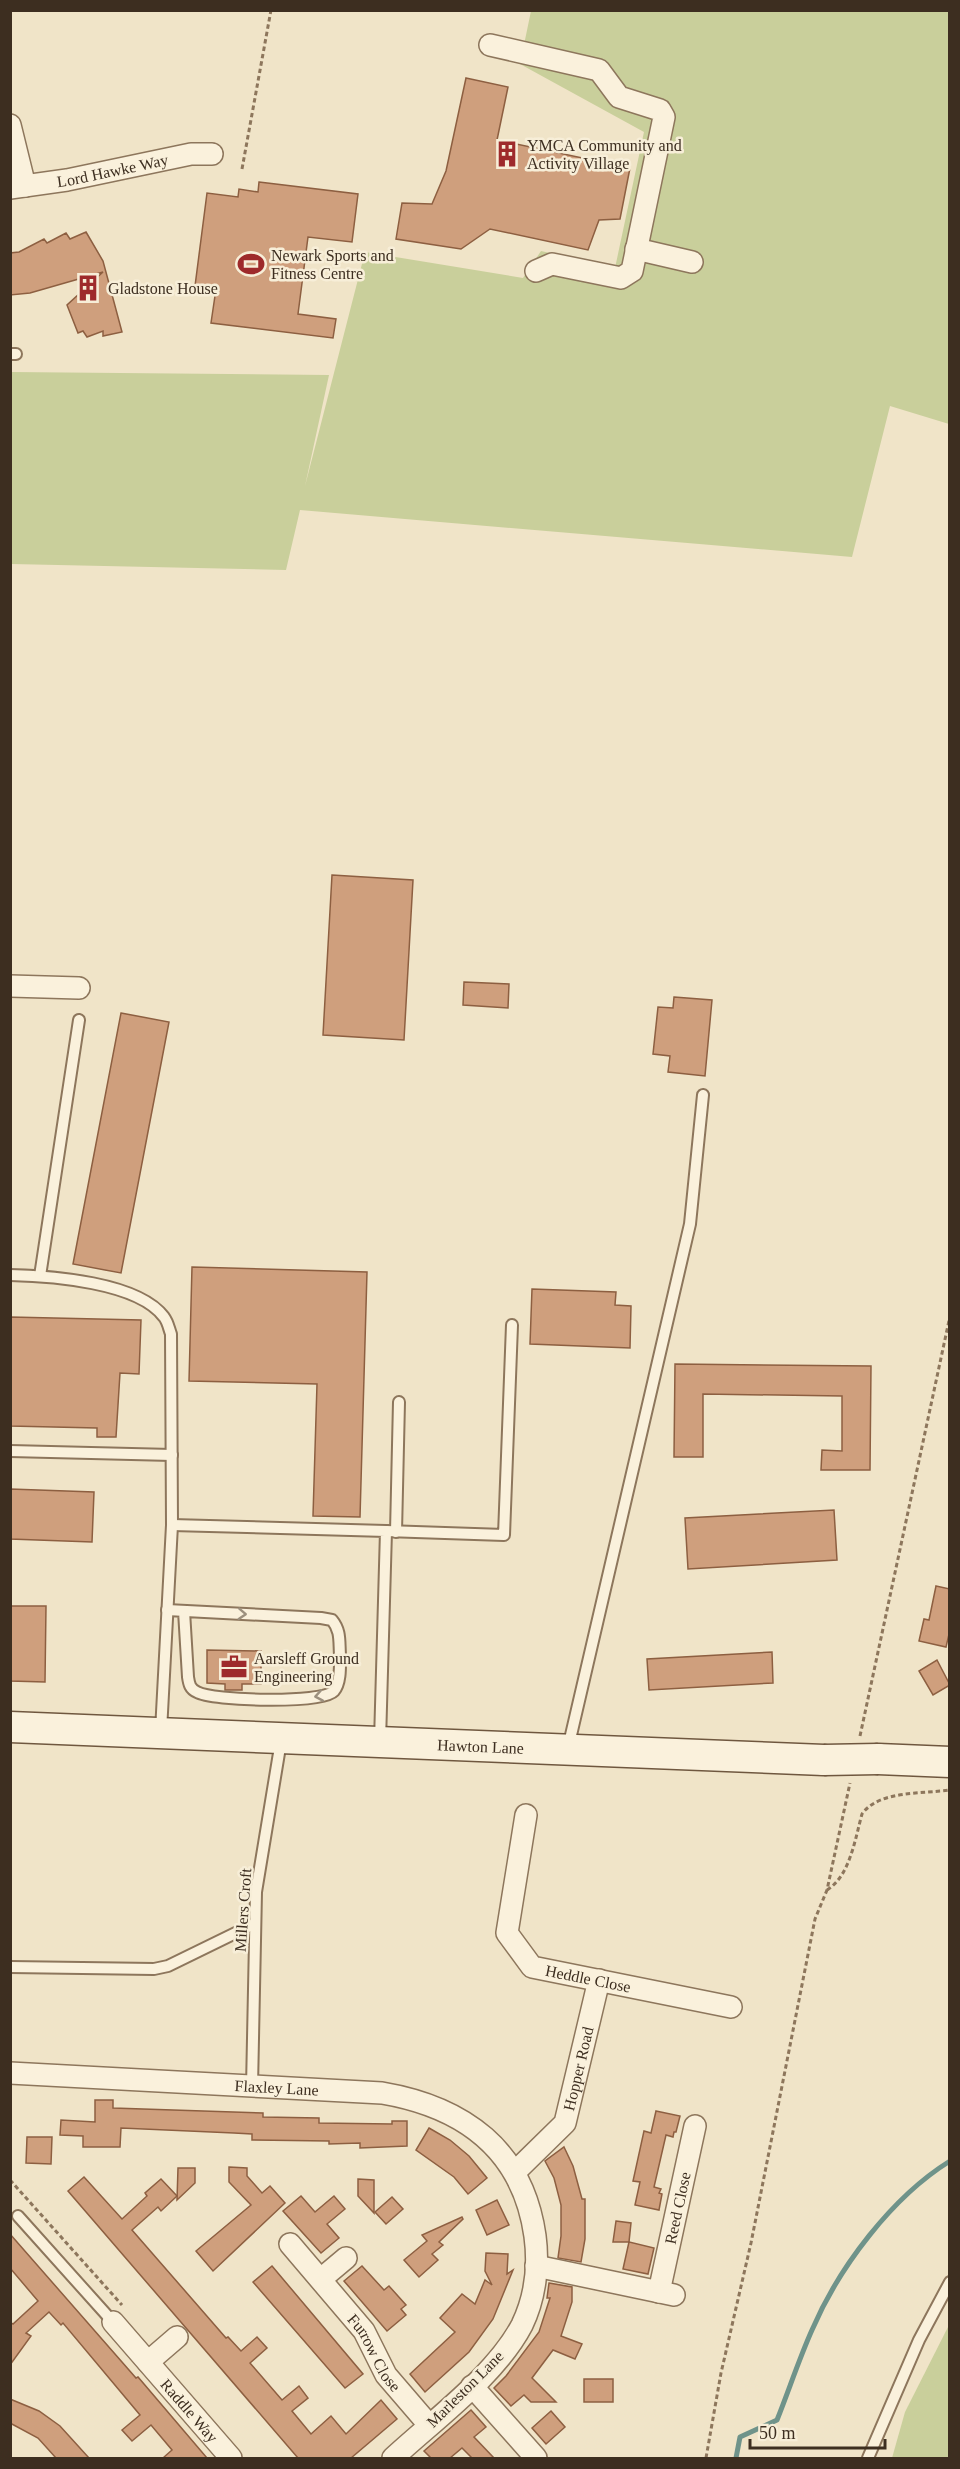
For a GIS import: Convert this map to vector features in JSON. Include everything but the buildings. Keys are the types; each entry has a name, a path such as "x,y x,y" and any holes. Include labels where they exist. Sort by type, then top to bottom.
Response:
{"street":[{"path":"490,45 599,70 619,97 660,110 664,117 632,270 621,278 552,264 536,270"},
{"path":"10,125 18,187"},
{"name":"Lord Hawke Way","path":"18,187 191,154 212,154"},
{"path":"636,249 692,262"},
{"path":"10,986 79,988"},
{"name":"Hawton Lane","path":"10,1727 824,1760 863,1757 950,1762"},
{"name":"Heddle Close","path":"525,1815 507,1933 532,1967 731,2007"},
{"name":"Hopper Road","path":"515,2172 565,2123 599,1980"},
{"name":"Flaxley Lane","path":"10,2073 382,2093 404,2097 456,2116 479,2132 515,2172"},
{"name":"Reed Close","path":"536,2266 667,2294 695,2126"},
{"name":"Marleston Lane","path":"393,2458 472,2386 504,2352 522,2325 532,2298 536,2247 529,2207 515,2172"},
{"name":"Furrow Close","path":"290,2244 364,2331 386,2375 429,2425"},
{"path":"321,2279 346,2258"},
{"name":"Raddle Way","path":"113,2322 231,2458"},
{"name":"Raddle Way","path":"148,2362 177,2337"},
{"path":"472,2386 536,2458"}],"lane":[{"path":"40,1276 79,1020"},
{"path":"568,1748 690,1224 703,1095"},
{"path":"10,1275 40,1276 122,1291 148,1302 165,1317 171,1334 172,1525 161,1733"},
{"path":"172,1525 504,1536 512,1325"},
{"path":"380,1741 399,1402"},
{"path":"10,1451 172,1455"},
{"path":"167,1610 184,1611 332,1620 339,1629 340,1651 339,1680 334,1691 326,1696 302,1699 227,1698 197,1693 190,1687 188,1677 184,1611"},
{"name":"Millers Croft","path":"252,2087 256,1892 282,1737"},
{"path":"10,1967 154,1969 168,1966 254,1924"},
{"path":"18,2216 113,2322"},
{"path":"868,2458 919,2340 950,2282"}],"path":[{"path":"242,169 271,10"},
{"path":"706,2458 721,2373 751,2243 815,1919 827,1890 863,1757 950,1316"},
{"path":"827,1890 836,1884 844,1872 862,1814 867,1807 876,1801 890,1798 950,1791"},
{"path":"10,2180 120,2302 121,2314 113,2322"}],"green space":[{"path":"531,11 949,11 949,424 890,406 852,557 300,510 286,570 11,564 11,372 329,375 305,486 365,252 523,278 541,251 615,268 644,132 520,64"},
{"path":"949,2325 949,2458 892,2458 905,2412"}],"waterway":[{"path":"736,2458 740,2437 777,2420 823,2306 852,2258 869,2235 908,2194 950,2161"}],"place":[{"name":"YMCA Community and Activity Village","path":"507,154"},
{"name":"Newark Sports and Fitness Centre","path":"251,264"},
{"name":"Gladstone House","path":"88,288"},
{"name":"Aarsleff Ground Engineering","path":"234,1667"}]}
